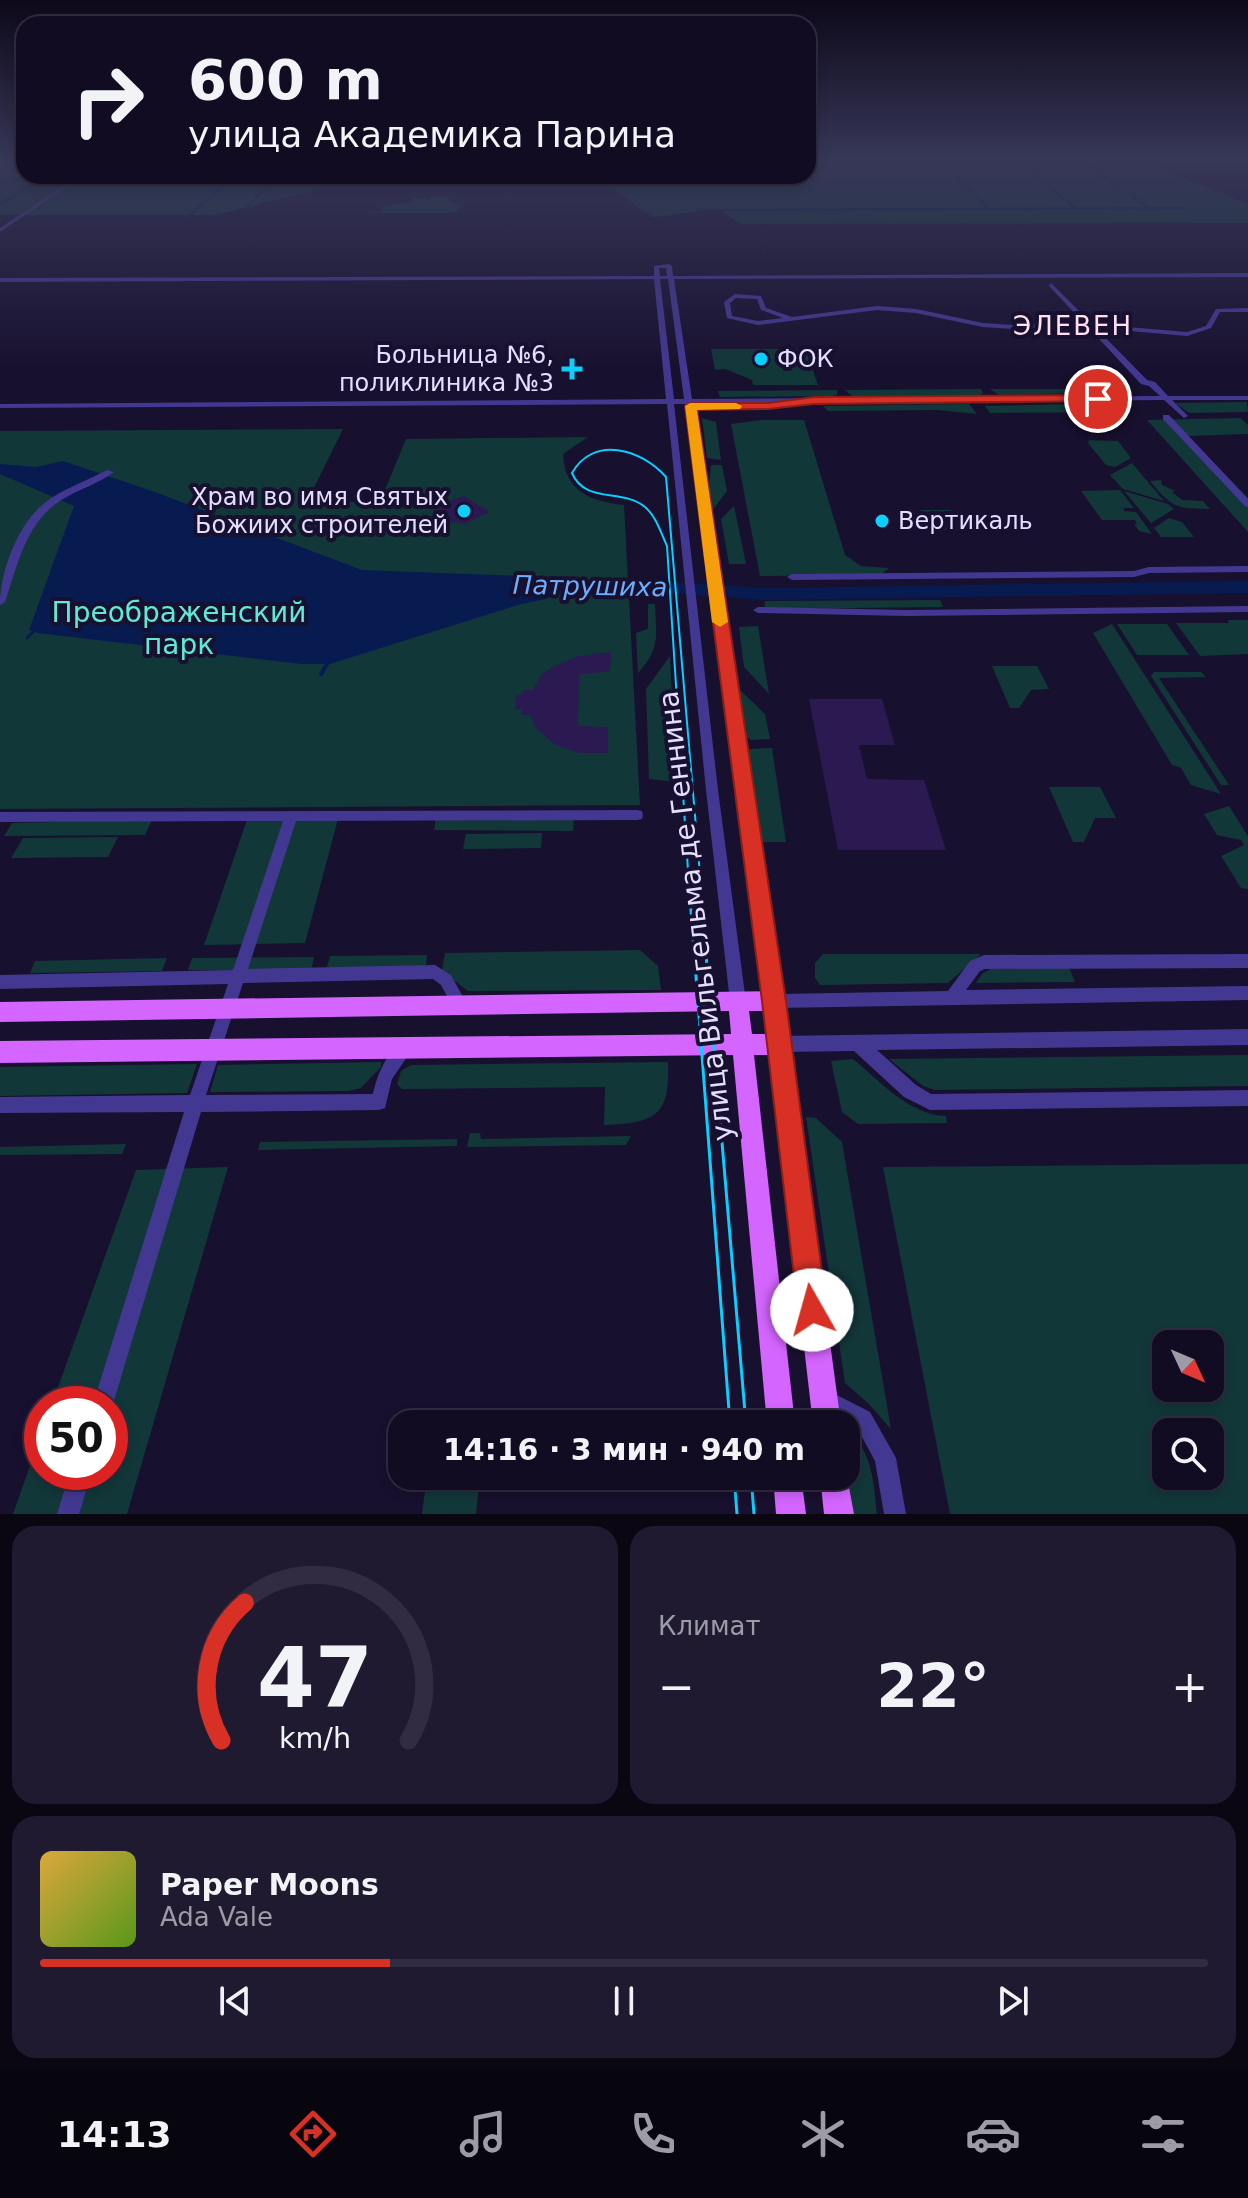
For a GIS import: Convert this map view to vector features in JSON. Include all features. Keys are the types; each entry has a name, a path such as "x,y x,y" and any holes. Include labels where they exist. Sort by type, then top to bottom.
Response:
{"main road":[{"path":"0,1012 774,1001 825,1410"},
{"name":"улица Вильгельма де Геннина","path":"738,1002 780,1410"},
{"path":"0,1052 779,1044"},
{"path":"788,1490 791,1514"},
{"path":"836,1490 839,1514"}],"street":[{"path":"657,279 656,267 669,266 774,1001 1248,993"},
{"path":"25,280 35,277 150,277 196,285 399,280"},
{"path":"671,279 718,283 844,283 851,279 877,279 905,283 1039,283 1078,282 1083,278 1142,282 1248,278"},
{"path":"0,283 25,280 167,279 1248,278"},
{"path":"0,283 160,285 167,279"},
{"name":"улица Вильгельма де Геннина","path":"657,279 738,1002"},
{"path":"1051,285 1144,382 1152,384 1184,416 1166,417 1248,504"},
{"path":"790,318 763,309 759,297 735,296 727,302 727,312 734,320 758,323 894,308 995,326 1090,325 1187,334 1209,327 1218,310 1248,310"},
{"path":"0,406 672,403 768,406 808,401 1247,398"},
{"path":"0,602 25,536 37,516 110,472"},
{"path":"792,577 1123,574 1149,570 1248,569"},
{"path":"758,610 907,613 1248,609"},
{"path":"0,817 637,815"},
{"path":"109,1386 195,1105 291,817"},
{"path":"952,998 975,966 984,962 1248,961"},
{"path":"0,982 435,972 446,980 460,1006"},
{"path":"779,1044 1248,1037"},
{"path":"857,1043 910,1091 930,1102 1248,1098"},
{"path":"0,1105 379,1102 385,1076 405,1048"},
{"path":"823,1398 863,1419 885,1458 895,1514"},
{"path":"68,1514 75,1490"}],"green space":[{"name":"ФОК","path":"711,349 805,349 818,385 753,385 752,380 725,369 715,370"},
{"path":"981,389 983,393 980,395 852,396 845,390"},
{"path":"990,389 1122,389 1125,392 999,395"},
{"path":"837,390 837,395 833,396 720,397 718,391"},
{"path":"1247,402 1248,412 1189,413 1175,403"},
{"path":"1119,403 1132,412 990,413 985,406"},
{"path":"969,404 977,414 937,410 828,411 823,406"},
{"path":"702,418 716,422 721,460 707,458"},
{"path":"1240,418 1248,425 1248,434 1188,436 1248,498 1248,532 1147,420"},
{"path":"804,420 845,555 861,566 889,568 880,575 760,576 731,424"},
{"name":"Преображенский парк","path":"343,429 307,502 380,502 406,439 588,437 563,454 574,486 600,501 624,505 640,805 0,809 0,431"},
{"path":"1089,440 1118,441 1131,458 1115,467 1106,465 1088,443"},
{"path":"1132,463 1164,501 1123,489 1110,475"},
{"path":"711,465 722,465 727,491 711,512 708,493"},
{"path":"1161,480 1162,485 1175,491 1172,492 1182,500 1203,501 1210,509 1175,505 1150,481"},
{"path":"1120,490 1134,508 1124,508 1124,511 1136,512 1152,534 1139,531 1135,520 1102,520 1081,491"},
{"path":"1124,491 1168,504 1174,509 1151,523"},
{"path":"734,506 746,564 729,564 721,519"},
{"path":"920,510 951,510 960,530 927,530"},
{"path":"1169,518 1182,522 1194,537 1161,537 1154,528"},
{"path":"940,600 943,607 764,609 765,601"},
{"path":"648,604 655,604 656,641 638,673 636,633 648,629"},
{"path":"1228,620 1248,620 1248,654 1200,656 1176,623 1229,623"},
{"path":"1112,624 1221,794 1191,785 1181,768 1172,765 1093,633"},
{"path":"1117,624 1167,624 1189,655 1137,655"},
{"path":"758,626 769,694 744,667 739,627"},
{"path":"670,656 676,782 649,779 646,689"},
{"path":"992,666 1037,666 1049,689 1031,690 1019,708 1010,708"},
{"path":"1154,672 1201,672 1206,677 1159,678 1229,785 1221,785 1151,676"},
{"path":"737,687 765,714 770,739 751,740 743,734"},
{"path":"772,748 786,842 758,842 745,753 750,749"},
{"path":"1049,787 1100,787 1116,818 1095,818 1084,842 1073,842"},
{"path":"1229,806 1248,836 1248,889 1241,888 1221,856 1244,845 1241,840 1217,835 1204,814"},
{"path":"574,816 573,831 434,830 436,818"},
{"path":"338,819 305,943 204,945 247,820"},
{"path":"152,820 145,835 4,836 12,823"},
{"path":"542,833 541,848 463,849 466,834"},
{"path":"118,837 108,857 11,858 23,838"},
{"path":"640,950 658,966 661,990 468,991 442,971 445,953"},
{"path":"823,954 981,954 948,983 820,985 815,978 815,963"},
{"path":"427,955 426,968 326,970 330,956"},
{"path":"314,957 311,970 188,970 192,958"},
{"path":"167,958 162,971 30,973 35,961"},
{"path":"1069,967 1075,982 976,983 983,973 991,969"},
{"path":"1248,1055 1248,1086 935,1090 923,1086 889,1059"},
{"path":"853,1059 907,1103 932,1114 946,1116 947,1123 858,1124 842,1112 831,1061"},
{"path":"381,1062 381,1067 361,1088 349,1091 210,1092 218,1065"},
{"path":"668,1062 668,1080 662,1105 648,1118 622,1124 604,1125 605,1087 402,1089 397,1084 401,1071 411,1065"},
{"path":"197,1064 187,1093 0,1096 0,1067"},
{"path":"806,1117 816,1118 842,1142 891,1429 845,1383"},
{"path":"470,1133 480,1133 481,1139 631,1136 626,1145 467,1147"},
{"path":"457,1139 457,1146 258,1150 260,1142"},
{"path":"126,1144 122,1154 0,1155 0,1147"},
{"path":"1248,1164 1248,1514 950,1514 883,1167"},
{"path":"228,1167 127,1514 13,1514 24,1483 24,1490 128,1490 128,1386 58,1386 136,1170"},
{"path":"860,1445 867,1457 873,1481 877,1514 852,1514 849,1490 860,1490"},
{"path":"425,1490 479,1490 476,1514 422,1514"}],"water":[{"path":"63,461 362,570 549,577 561,581 652,582 653,591 564,589 546,599 521,604 330,664 301,664 38,633 29,630 74,506 0,474 0,464 36,467"}],"building":[{"name":"Храм во имя Святых Божиих строителей","path":"464,496 490,512 464,524 437,525 439,509 451,500"},
{"path":"611,652 610,671 579,675 578,726 608,727 608,753 579,753 554,744 535,727 530,715 521,715 522,709 515,709 516,695 522,695 523,690 533,690 542,674 553,667 578,656"},
{"path":"809,699 882,699 895,745 859,745 867,779 924,780 946,850 838,850"}],"waterway":[{"name":"Патрушиха","path":"623,585 765,594 1248,587"},
{"path":"27,638 37,628"},
{"path":"321,674 327,664"}],"tram line":[{"path":"689,886 667,546 645,507 636,501 586,489 578,483 572,473 581,461 605,450 631,453 656,467 666,477 701,886"},
{"path":"689,884 729,1410"},
{"path":"700,884 745,1410"},
{"path":"735,1490 737,1514"},
{"path":"752,1490 754,1514"}],"slow traffic":[{"path":"720,622 690,406 736,406"}],"place":[{"name":"ФОК","path":"761,359"},
{"name":"Больница №6, поликлиника №3","path":"572,369"},
{"name":"Храм во имя Святых Божиих строителей","path":"464,511"},
{"name":"Вертикаль","path":"882,521"}],"district":[{"name":"ЭЛЕВЕН","path":"1073,326"}],"route":[{"path":"812,1310 774,1001 690,406 768,406 814,400 1098,399"}]}
